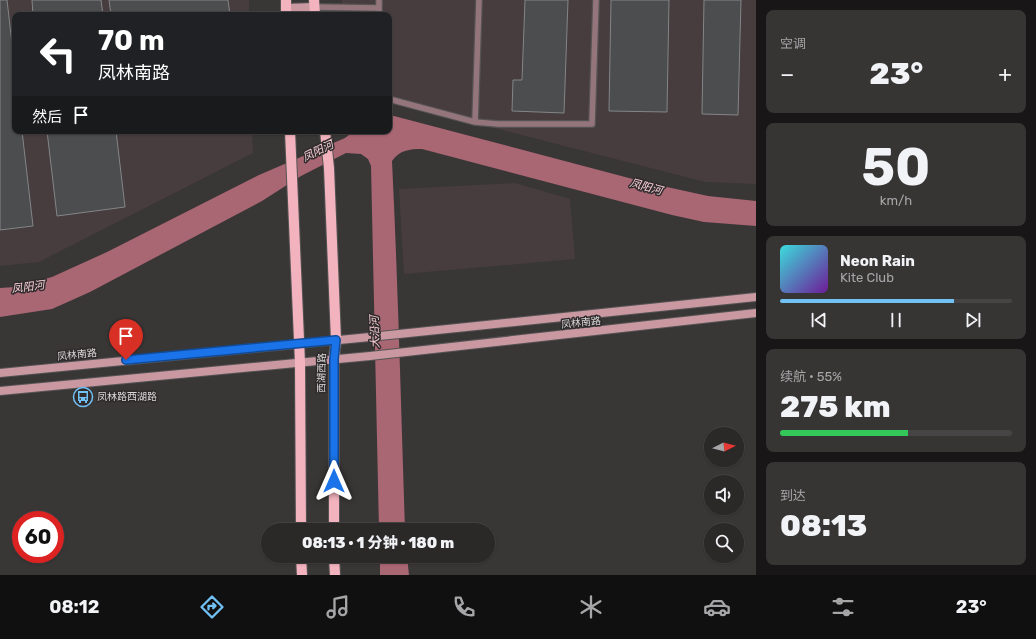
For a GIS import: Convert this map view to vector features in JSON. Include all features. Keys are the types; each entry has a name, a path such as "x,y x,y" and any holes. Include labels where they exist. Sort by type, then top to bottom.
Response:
{"main road":[{"path":"286,8 314,7"},
{"path":"290,134 300,363 301,523"},
{"name":"西湖西路","path":"325,135 330,168 336,340 334,359 334,523"},
{"name":"凤林南路","path":"0,373 756,297"},
{"name":"凤林南路","path":"334,359 756,313"},
{"path":"0,391 334,359"},
{"path":"302,563 302,575"},
{"path":"334,563 335,575"}],"lane":[{"path":"379,0 379,12"},
{"path":"475,122 479,0"},
{"path":"392,100 475,122 498,124 592,124 596,0"},
{"path":"314,7 379,8"}],"shaded area":[{"path":"0,0 249,0 249,12 12,12 12,134 252,134 253,153 39,262 0,266"},
{"path":"342,0 756,0 756,184 705,182 392,102 392,12 342,12"},
{"path":"515,183 570,199 575,259 404,274 399,189"}],"water":[{"path":"392,116 394,116 644,182 708,196 756,201 756,226 704,222 672,215 422,149 409,150 398,154 392,161 405,523 379,523 371,166 368,159 361,154 346,153 301,176 262,201 90,292 52,309 0,317 0,288 15,287 52,277 107,252 259,175 345,138 350,134 392,134"},
{"path":"380,563 408,563 409,575 380,575"}],"building":[{"path":"0,0 7,0 12,44 12,134 22,134 33,226 0,230"},
{"path":"32,0 101,0 103,12 33,12"},
{"path":"109,0 228,0 230,12 111,12"},
{"path":"525,0 568,0 564,113 512,111 513,80 522,80"},
{"path":"611,0 669,0 667,112 609,111"},
{"path":"704,0 741,0 738,115 702,114"},
{"path":"47,134 116,134 125,207 57,216"}],"place":[{"name":"凤林路西湖路","path":"83,397"}],"route":[{"path":"126,360 336,340 334,359 334,481"}],"water label":[{"name":"凤阳河","path":"318,151"},
{"name":"凤阳河","path":"646,187"},
{"name":"凤阳河","path":"28,287"},
{"name":"大沿河","path":"375,332"}]}
